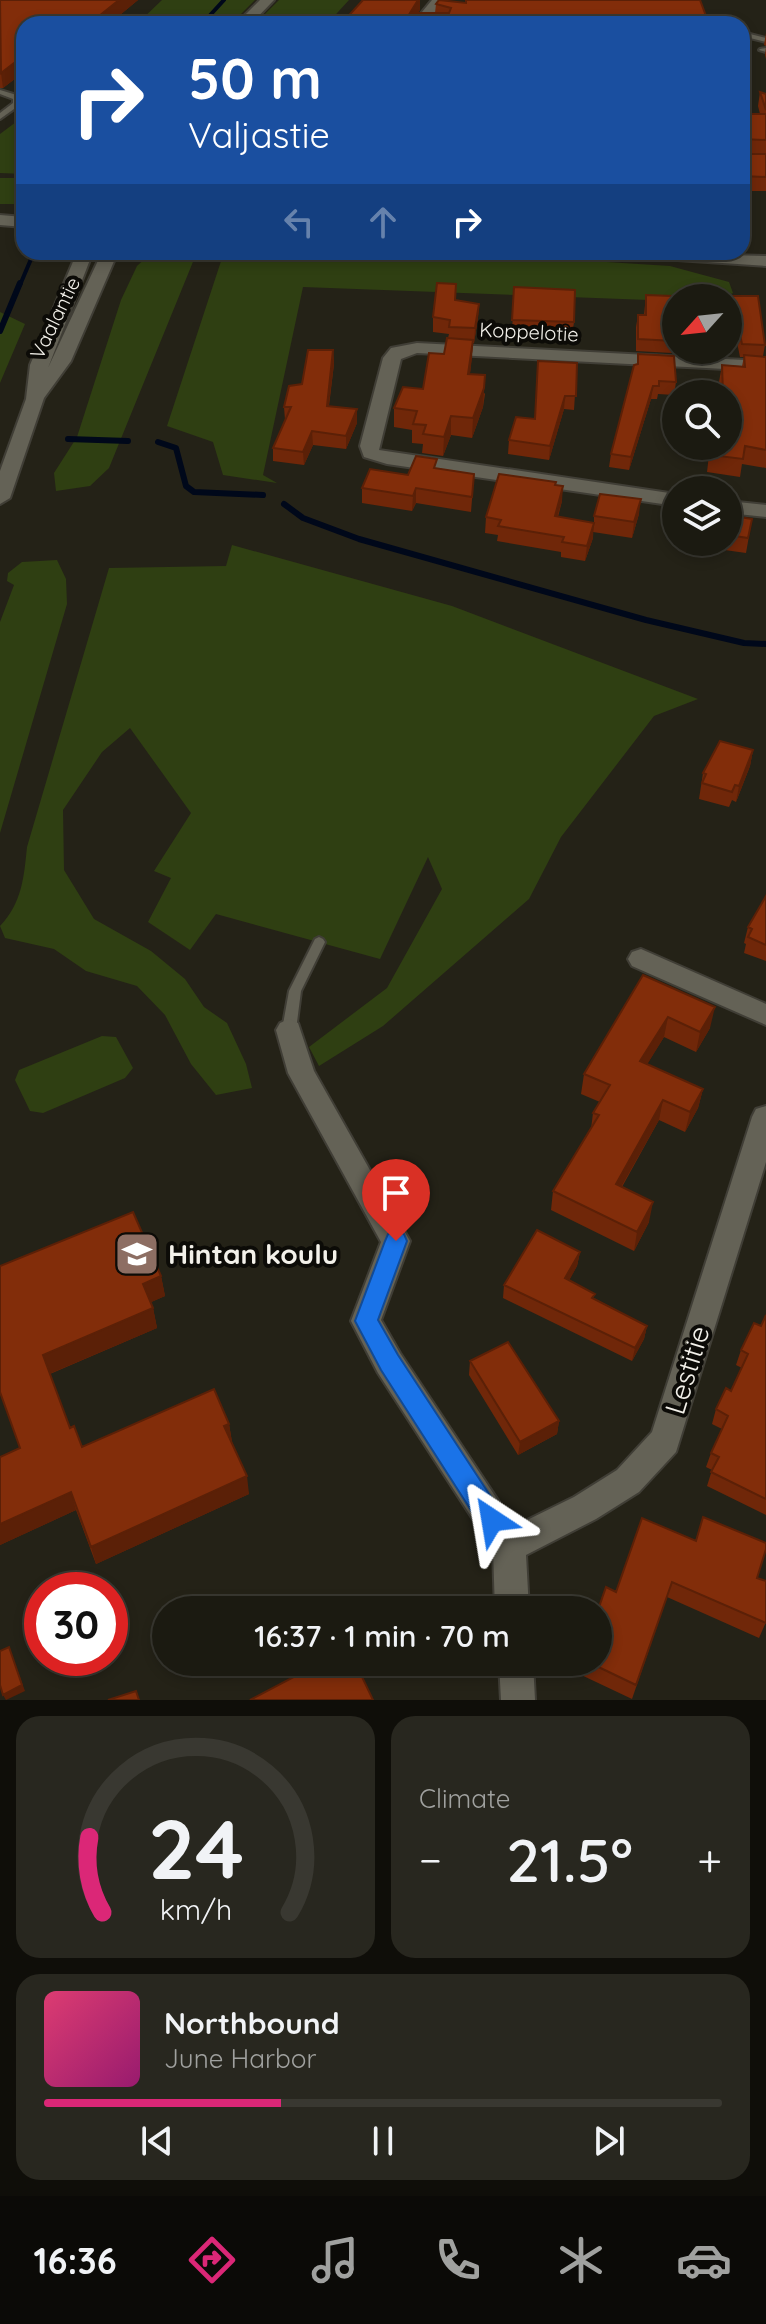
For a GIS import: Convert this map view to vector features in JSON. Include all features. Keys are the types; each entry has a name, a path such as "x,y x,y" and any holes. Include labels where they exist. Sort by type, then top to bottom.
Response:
{"street":[{"path":"251,16 267,0"},
{"name":"Vaalantie","path":"0,498 35,399 39,365 82,260"},
{"name":"Vaalantie","path":"35,399 62,361 106,260"},
{"name":"Koppelotie","path":"662,498 387,458 371,453 369,446 392,358 406,349 766,366"},
{"path":"742,508 766,511"},
{"path":"641,959 766,1015"},
{"path":"289,1030 301,1073 396,1241 366,1321 389,1363 509,1546 511,1596"},
{"name":"Lestitie","path":"509,1546 585,1508 628,1481 665,1441 766,1117"},
{"path":"517,1676 518,1700"}],"lane":[{"path":"0,117 16,105"},
{"path":"289,1030 295,991 319,942"}],"green space":[{"path":"162,0 255,0 239,16 145,16"},
{"path":"279,0 349,0 334,16 263,16"},
{"path":"16,122 16,174 0,173 0,134"},
{"path":"0,178 16,178 16,204 0,204"},
{"path":"143,260 194,260 109,468 90,486 56,491 54,473 77,437 121,300 137,266"},
{"path":"221,260 575,260 670,266 730,284 662,284 662,300 303,287 263,475 277,483 223,475 213,442 167,426"},
{"path":"0,312 25,324 0,383"},
{"path":"232,545 452,606 698,699 654,716 561,837 529,899 383,1026 319,1066 309,1047 387,988 442,889 428,857 380,959 216,914 190,950 148,922 171,878 154,871 191,813 130,728 102,752 63,810 64,870 94,919 151,951 185,979 204,1007 227,1023 246,1064 252,1088 216,1095 191,1064 165,1015 137,986 86,971 54,949 5,938 0,926 13,908 21,889 27,847 109,568 226,566"},
{"path":"57,560 66,579 67,604 0,833 0,622 14,585 7,581 8,573 22,562"},
{"path":"102,1036 116,1037 133,1068 125,1078 43,1113 30,1111 15,1080 19,1070"}],"building":[{"path":"0,0 119,0 99,16 16,16 16,63 1,73"},
{"path":"363,0 418,0 410,13 449,13 451,8 436,4 439,0 466,3 466,0 700,0 706,16 348,16"},
{"path":"760,92 766,94 766,110"},
{"path":"750,114 766,114 766,140 750,139"},
{"path":"750,154 766,154 766,177 750,176"},
{"path":"437,283 456,284 455,300 479,304 475,328 449,327 450,320 433,317"},
{"path":"514,287 575,290 574,322 512,320"},
{"path":"646,295 662,296 662,340 638,339 638,315 646,315"},
{"path":"742,296 758,296 765,345 742,344"},
{"path":"447,338 473,340 468,374 485,375 484,388 473,418 451,416 444,437 423,434 426,425 413,424 417,411 394,408 403,387 423,389 429,353 444,354"},
{"path":"308,350 333,350 327,406 357,409 346,436 312,431 303,452 273,448 291,407 284,407 289,386 302,384"},
{"path":"638,354 662,355 662,364 675,364 676,380 662,380 659,386 653,386 631,457 611,454 634,365 638,364"},
{"path":"744,355 766,357 766,450 745,446 743,459 742,380 723,380 722,365 745,367"},
{"path":"538,361 577,363 576,396 565,396 550,446 509,440 516,417 535,419"},
{"path":"416,456 437,459 434,468 474,474 472,497 416,488 413,496 362,488 370,469 408,475"},
{"path":"499,474 556,482 555,485 563,486 555,516 594,523 587,546 562,542 564,537 498,526 501,520 486,517"},
{"path":"600,494 641,499 634,522 594,516"},
{"path":"742,517 752,519 748,538 742,537"},
{"path":"720,741 753,750 739,786 735,785 732,792 702,783 706,774 703,773"},
{"path":"766,896 766,945 748,937 752,929 748,927"},
{"path":"643,975 715,1007 700,1032 668,1017 640,1061 703,1089 690,1112 663,1100 616,1184 653,1202 637,1232 553,1191 599,1115 593,1113 610,1085 584,1074"},
{"path":"133,1212 161,1276 143,1284 153,1308 43,1355 70,1428 74,1426 82,1447 214,1389 229,1424 224,1426 247,1476 91,1547 71,1492 0,1524 0,1457 20,1448 0,1392 0,1266"},
{"path":"537,1230 580,1252 565,1278 595,1294 592,1298 647,1326 635,1348 504,1285"},
{"path":"766,1315 766,1499 711,1472 719,1457 711,1453 728,1416 716,1409 726,1388 731,1391 748,1354 741,1350 754,1323 761,1326"},
{"path":"508,1342 559,1421 520,1442 470,1361"},
{"path":"703,1517 766,1543 757,1578 766,1581 766,1623 672,1582 636,1685 612,1674 612,1596 603,1596 606,1587 616,1592 642,1518 696,1541"},
{"path":"9,1647 22,1685 3,1695 0,1651"},
{"path":"295,1676 362,1676 373,1700 250,1700"},
{"path":"136,1691 139,1700 108,1700"}],"waterway":[{"path":"209,16 224,0"},
{"path":"20,285 31,260"},
{"path":"0,331 20,283"},
{"path":"68,439 128,441"},
{"path":"158,442 176,448 186,486 194,492 263,495"},
{"path":"284,504 303,518 359,539 646,620 744,643 766,644"}],"place":[{"name":"Hintan koulu","path":"137,1254"}],"route":[{"path":"396,1241 366,1321 389,1363 492,1520"}]}
